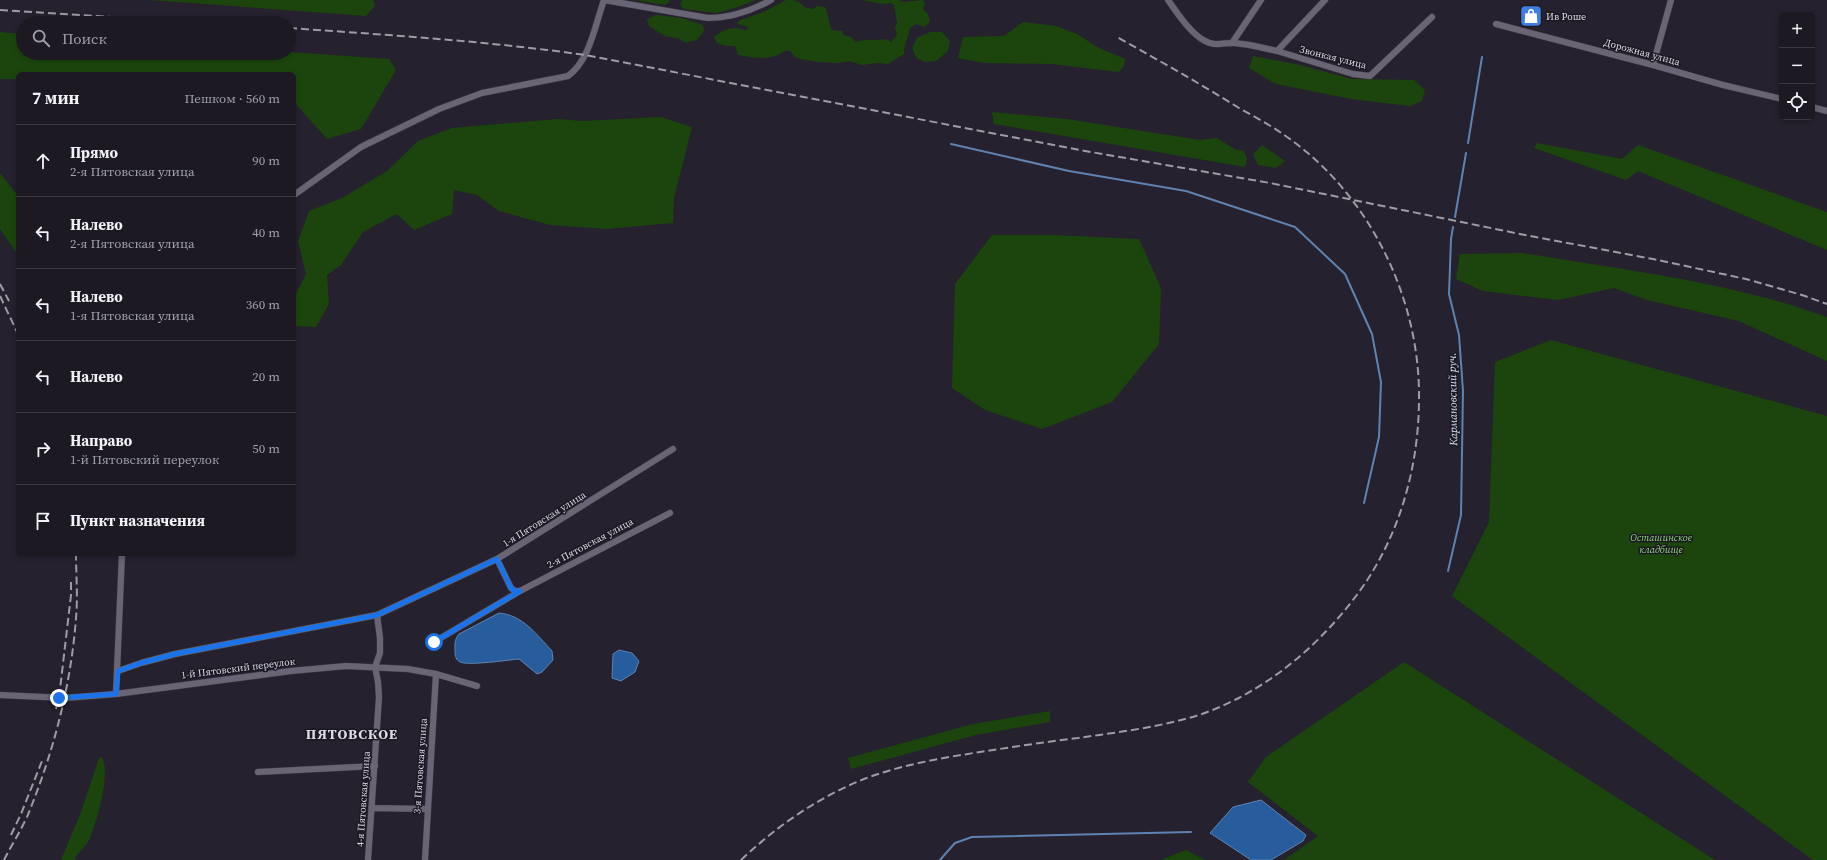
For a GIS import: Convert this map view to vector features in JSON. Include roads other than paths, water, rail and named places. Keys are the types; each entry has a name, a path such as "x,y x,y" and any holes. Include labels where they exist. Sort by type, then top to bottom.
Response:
{"street":[{"path":"296,194 361,147 439,109 482,93 568,76 575,71 585,55 604,0 708,18 721,18 734,16 771,0"},
{"path":"1168,0 1183,21 1203,40 1212,44 1224,45 1232,42 1277,51"},
{"path":"1232,42 1261,0"},
{"name":"Звонкая улица","path":"1325,0 1277,51 1353,74 1370,76 1432,18"},
{"path":"1653,64 1671,0"},
{"name":"Дорожная улица","path":"1496,24 1653,64 1723,85 1779,98"},
{"path":"1815,108 1827,111"},
{"name":"1-я Пятовская улица","path":"118,671 175,654 377,615 497,559 673,449"},
{"name":"2-я Пятовская улица","path":"434,642 520,591 670,513"},
{"path":"116,694 122,556"},
{"path":"497,559 511,588 515,591 520,591"},
{"path":"374,667 380,653 377,615"},
{"name":"1-й Пятовский переулок","path":"0,695 65,698 116,694 292,671 346,666 408,669 436,674 477,686"},
{"name":"4-я Пятовская улица","path":"368,860 379,697 378,682 374,667"},
{"name":"3-я Пятовская улица","path":"425,860 436,674"},
{"path":"258,772 375,766"},
{"path":"372,808 427,809"}],"water":[{"path":"499,613 515,618 529,627 552,651 553,660 542,672 537,674 519,659 464,663 457,659 455,653 455,643 459,634"},
{"path":"619,650 632,653 639,661 635,672 621,681 612,678 613,654"},
{"path":"1261,800 1306,835 1303,841 1271,860 1251,860 1210,833 1233,807"}],"waterway":[{"name":"Кармановский руч.","path":"1468,143 1482,57"},
{"path":"951,144 1069,171 1186,191 1295,227 1345,274 1372,334 1381,382 1379,437 1364,503"},
{"name":"Кармановский руч.","path":"1455,217 1466,153"},
{"name":"Кармановский руч.","path":"1448,571 1461,515 1463,391 1459,335 1449,294 1451,239 1453,227"},
{"path":"940,860 955,843 972,837 1191,832"}],"railway":[{"path":"0,10 96,16"},
{"path":"296,29 474,42 585,55 1085,151 1270,183 1525,235 1653,259 1746,279 1802,295 1827,304"},
{"path":"741,860 783,824 798,814 830,795 878,774 921,762 1156,726 1202,714 1247,694 1288,666 1341,615 1371,574 1395,527 1404,502 1415,450 1419,398 1417,360 1410,323 1399,287 1384,251 1365,218 1342,188 1316,160 1269,125 1117,37"},
{"path":"0,284 9,301"},
{"path":"0,296 16,330"},
{"path":"4,860 27,817 45,769 53,744 65,694 74,643 77,602 76,556"},
{"path":"56,709 59,698 71,595 71,580"},
{"path":"11,835 42,761"}],"place":[{"name":"Ив Роше","path":"1531,16"}],"district":[{"name":"ПЯТОВСКОЕ","path":"352,734"}],"park label":[{"name":"Осташинское кладбище","path":"1661,542"}]}
